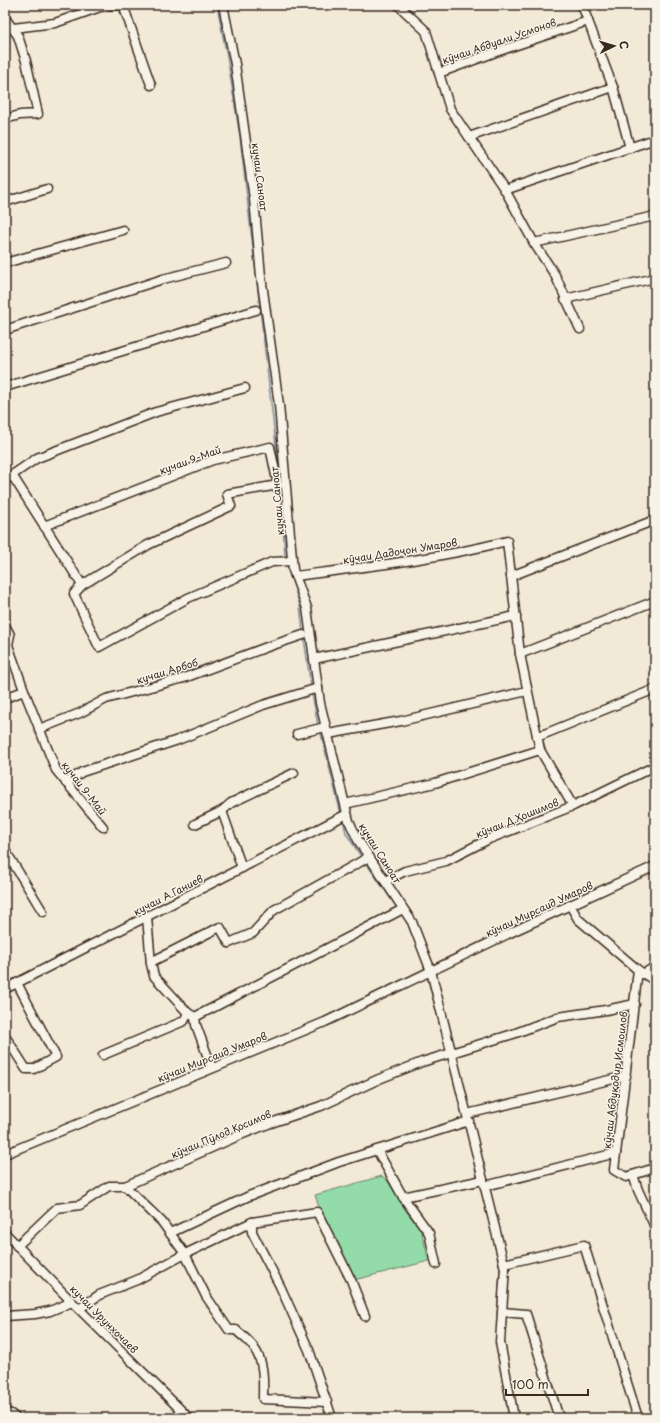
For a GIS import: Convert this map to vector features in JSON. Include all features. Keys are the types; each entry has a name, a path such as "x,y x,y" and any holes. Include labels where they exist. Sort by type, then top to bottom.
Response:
{"street":[{"path":"9,29 55,23 100,7 117,5"},
{"path":"123,5 151,85"},
{"name":"кучаи Саноат","path":"223,5 235,64 254,199 261,276 279,405 288,561 293,570 307,608 314,659 314,690 323,730 345,804 344,816 349,821 366,859 385,881 400,910 412,922 428,972 505,1268 500,1342 514,1418"},
{"path":"398,5 426,32 450,109 505,190 534,243 555,275 580,328"},
{"path":"582,5 613,87 630,148"},
{"path":"5,18 9,29 18,36 26,61 38,114 20,115 5,119"},
{"name":"кӯчаи Абдуали Усмонов","path":"439,73 588,21"},
{"path":"469,137 613,87"},
{"path":"505,190 655,139"},
{"path":"5,202 47,189"},
{"path":"534,243 655,216"},
{"path":"5,263 123,230"},
{"path":"5,330 163,279 226,264"},
{"path":"565,299 655,278"},
{"path":"5,387 256,310"},
{"path":"245,388 156,412 37,458 8,478 44,526 82,585 74,594 99,647 188,598 272,562 288,561"},
{"name":"кучаи 9-Май","path":"44,526 213,460 270,447 278,485 227,494 231,506 148,545 82,585"},
{"path":"573,806 540,750 520,654 511,576 655,520"},
{"name":"кӯчаи Дадоҷон Умаров","path":"295,576 393,564 479,548 507,541 511,576"},
{"path":"520,654 655,601"},
{"path":"314,659 516,616"},
{"name":"кучаи 9-Май","path":"5,625 10,635 7,641 8,645 24,691 56,770 103,827"},
{"name":"кучаи Арбоб","path":"39,729 80,713 106,699 184,678 303,635"},
{"path":"537,737 655,689"},
{"path":"66,783 82,772 178,740 263,705 314,690"},
{"path":"5,698 24,691"},
{"path":"297,734 400,721 527,691"},
{"path":"345,804 435,783 540,750"},
{"name":"кӯчаи Д.Ҳошимов","path":"385,881 405,871 446,861 489,839 573,806 655,766"},
{"path":"194,824 222,811 231,803 294,773"},
{"path":"222,811 242,868"},
{"name":"кучаи А.Ганиев","path":"5,989 344,816"},
{"path":"5,850 43,912"},
{"path":"151,962 220,927 229,943 253,933 274,910 366,859"},
{"name":"кӯчаи Мирсаид Умаров","path":"5,1154 325,1022 655,866"},
{"path":"570,905 578,919 640,972 655,981"},
{"path":"103,1055 184,1021 191,1015 400,910"},
{"path":"147,917 151,962 154,976 191,1015 212,1068"},
{"path":"640,972 655,967"},
{"name":"кӯчаи Абдуқодир Исмоилов","path":"633,1175 626,1177 614,1170 640,972"},
{"path":"5,1036 26,1069 34,1069 56,1057 17,983"},
{"name":"кӯчаи Пӯлод Қосимов","path":"17,1246 57,1208 80,1205 109,1186 125,1186 268,1124 321,1106 379,1079 449,1053 513,1034 558,1017 635,1004"},
{"path":"170,1233 249,1196 339,1162 466,1120 626,1076"},
{"path":"377,1150 403,1197 429,1233 436,1264"},
{"path":"403,1197 484,1183 616,1153"},
{"path":"655,1168 633,1175 638,1190 655,1227"},
{"path":"125,1186 162,1222 170,1233 185,1254 206,1296 229,1330 236,1330 254,1348 262,1365 263,1399 327,1402"},
{"path":"79,1309 99,1294 137,1280 185,1254 252,1222 317,1212 351,1280 365,1316"},
{"path":"252,1222 252,1232 280,1286 309,1350 332,1418"},
{"name":"кучаи Урунхочаев","path":"5,1233 189,1418"},
{"path":"504,1264 584,1244 638,1418"},
{"path":"5,1316 35,1314 50,1311 72,1302"},
{"path":"502,1312 526,1314 559,1418"},
{"path":"5,1412 16,1418"}],"green space":[{"path":"382,1176 387,1180 407,1212 421,1230 429,1261 354,1280 319,1207 315,1195"}],"waterway":[{"path":"217,5 240,137 279,471"},
{"path":"281,486 285,558"},
{"path":"287,564 300,605 303,632"},
{"path":"304,638 311,687"},
{"path":"312,693 318,725"},
{"path":"320,730 341,814"},
{"path":"343,819 346,833 362,858"},
{"path":"366,863 398,909"},
{"path":"401,914 409,925"},
{"path":"422,959 425,970"},
{"path":"427,976 442,1032"},
{"path":"472,1152 478,1178"},
{"path":"480,1183 500,1268 497,1325"},
{"path":"496,1343 509,1418"}]}
